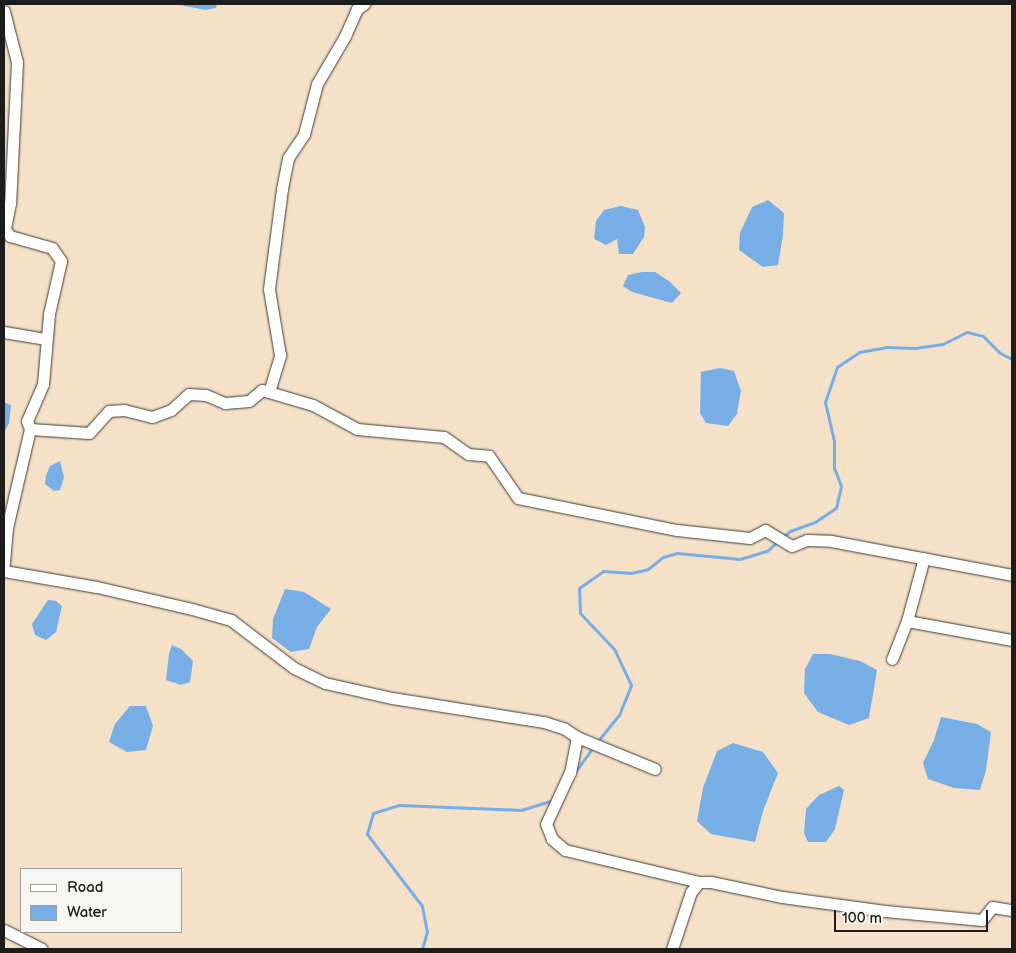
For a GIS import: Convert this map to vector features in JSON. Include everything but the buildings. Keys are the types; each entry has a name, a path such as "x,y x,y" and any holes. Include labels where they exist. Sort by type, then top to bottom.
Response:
{"street":[{"path":"269,392 280,355 269,289 282,188 288,158 304,134 317,84 345,36 357,9 364,4"},
{"path":"4,11 17,62 10,203 4,228 10,236 52,248 61,261 49,314 45,374 43,384 27,421 30,430 6,527 4,565"},
{"path":"4,332 46,339"},
{"path":"30,430 89,433 109,412 124,410 152,417 171,410 189,394 206,395 225,403 249,401 262,390 313,406 357,429 444,436 468,454 489,456 518,498 678,530 750,538 765,530 792,546 808,540 831,541 1012,574"},
{"path":"892,659 907,620 924,558"},
{"path":"4,570 97,587 231,620 294,668 325,683 392,698 544,722 565,729 577,737 655,769"},
{"path":"907,620 1012,640"},
{"path":"577,737 570,772 546,824 552,839 565,850 699,882 711,882 782,898 884,911 982,920 992,906 1012,910"},
{"path":"672,949 691,892 699,882"},
{"path":"4,930 42,949"}],"water":[{"path":"175,4 217,4 216,8 205,10"},
{"path":"768,200 784,213 783,235 778,265 763,267 739,250 740,233 752,207"},
{"path":"621,206 638,210 645,227 644,237 633,254 619,254 617,239 606,245 594,239 596,221 604,210"},
{"path":"655,272 669,281 681,293 672,303 632,292 623,286 628,275"},
{"path":"720,368 734,371 741,391 737,414 728,426 706,423 700,413 701,372"},
{"path":"4,402 11,405 9,423 4,433"},
{"path":"60,461 64,477 60,490 54,491 45,484 46,476 50,466"},
{"path":"285,589 304,592 331,609 317,627 309,649 291,652 272,638 273,619"},
{"path":"48,600 56,601 62,606 56,632 46,640 35,635 32,624"},
{"path":"172,645 181,649 193,661 190,682 181,685 166,680"},
{"path":"813,654 830,654 860,661 877,670 869,718 849,725 818,712 804,693 805,669"},
{"path":"130,706 146,706 153,726 146,750 127,752 109,742 115,724"},
{"path":"941,717 977,724 991,732 986,770 980,790 954,788 928,779 923,763 934,740"},
{"path":"733,743 763,752 778,773 763,811 755,842 711,834 697,821 703,788 717,751"},
{"path":"839,786 844,790 835,829 826,842 808,842 804,833 806,809 819,795"}],"waterway":[{"path":"783,537 790,531 815,522 836,508 841,486 834,468 834,441 825,402 837,367 859,352 886,347 915,348 943,344 967,332 983,336 1000,353 1012,359"},
{"path":"597,742 619,715 631,685 615,650 580,613 579,588 603,571 631,573 648,569 663,557 677,553 740,559 767,551 778,541"},
{"path":"575,772 593,747"},
{"path":"422,949 427,932 422,906 367,834 373,813 399,805 521,810 554,800"}]}
